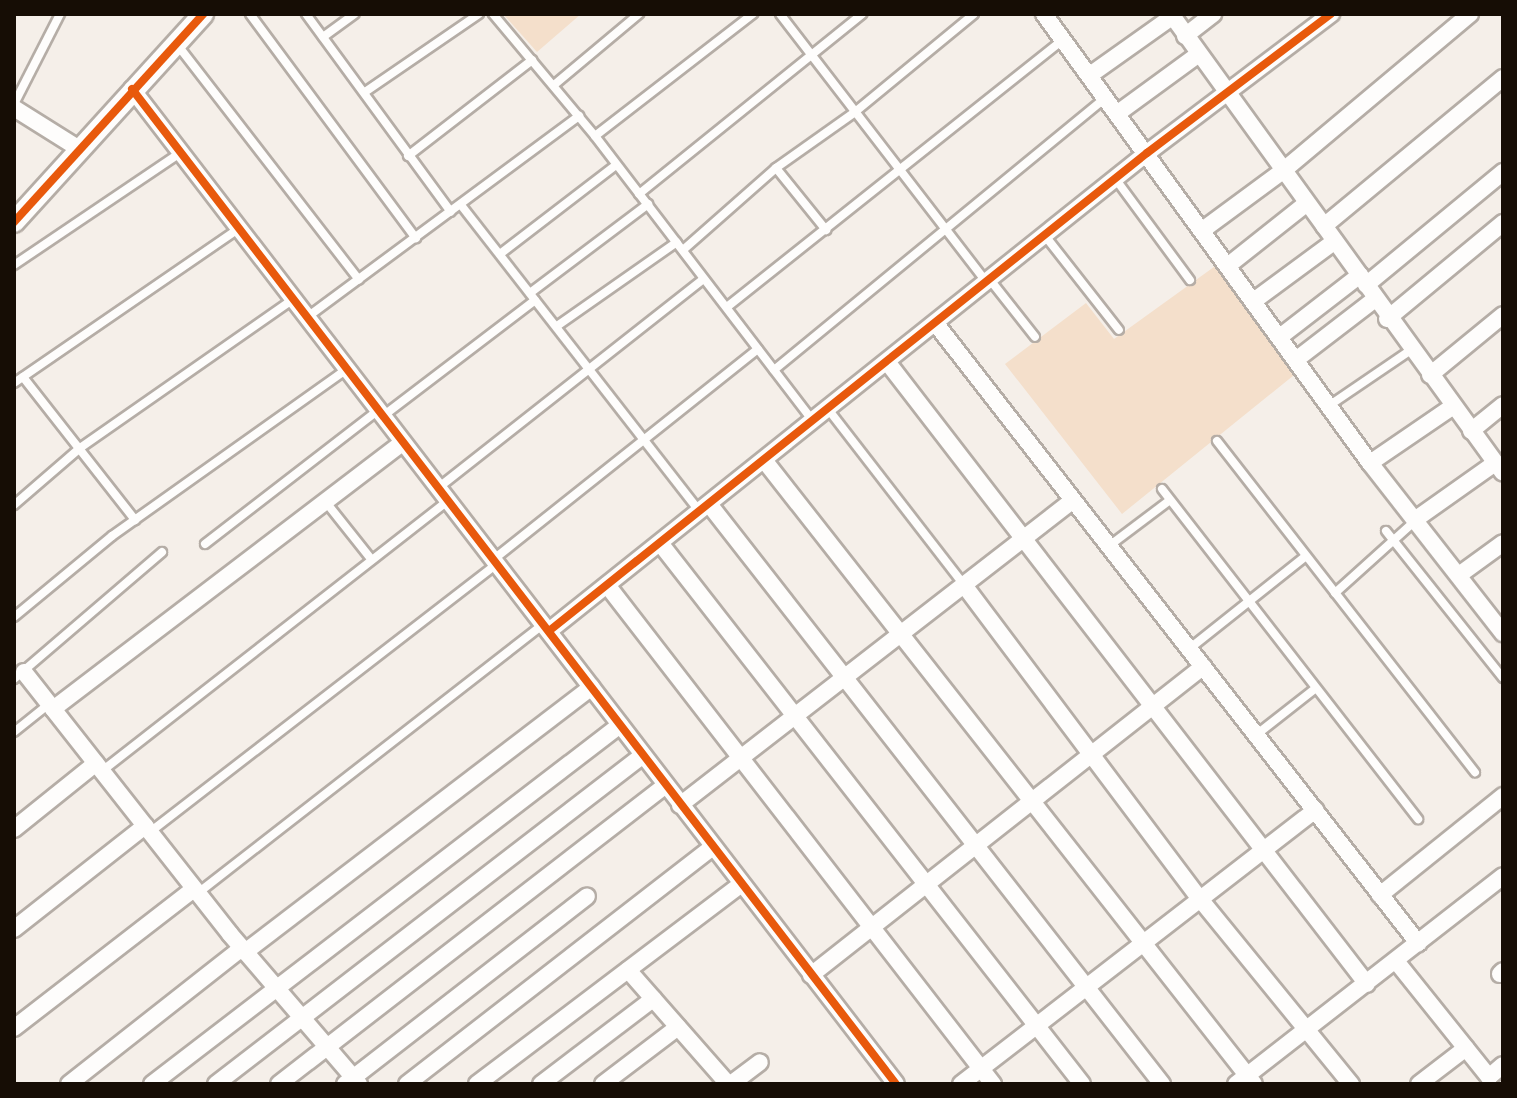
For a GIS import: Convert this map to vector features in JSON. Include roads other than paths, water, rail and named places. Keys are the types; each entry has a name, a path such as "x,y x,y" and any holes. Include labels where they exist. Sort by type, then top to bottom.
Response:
{"street":[{"path":"14,222 203,14"},
{"path":"1045,14 1230,264 1370,463 1503,633"},
{"path":"1185,36 1213,14"},
{"path":"546,627 607,585 1117,181 1147,153 1229,96 1331,14"},
{"path":"1204,229 1284,170 1470,14"},
{"path":"1090,75 1172,15 1363,280 1387,319 1499,468 1416,519"},
{"path":"1118,113 1199,54"},
{"path":"1324,226 1503,78"},
{"path":"132,89 896,1084"},
{"path":"14,106 81,150"},
{"path":"1281,336 1363,280 1503,172"},
{"path":"1230,264 1307,203"},
{"path":"1387,319 1503,223"},
{"path":"1255,300 1335,241"},
{"path":"1297,359 1374,300"},
{"path":"1430,375 1503,315"},
{"path":"936,324 1418,943"},
{"path":"888,363 1367,984"},
{"path":"1471,431 1503,405"},
{"path":"1370,463 1452,407"},
{"path":"51,706 402,443"},
{"path":"764,460 1143,943 1245,1081 1503,876"},
{"path":"680,805 1073,500"},
{"path":"704,508 844,677 1162,1084"},
{"path":"660,543 1082,1084"},
{"path":"1459,575 1503,543"},
{"path":"607,585 993,1084"},
{"path":"964,585 1200,899 1351,1084"},
{"path":"811,975 1203,667"},
{"path":"19,676 51,706 243,950 327,1047 352,1082 587,896"},
{"path":"69,1084 591,687"},
{"path":"152,1084 620,725"},
{"path":"216,1084 643,755"},
{"path":"14,829 99,767"},
{"path":"279,1084 666,785"},
{"path":"1380,895 1503,796"},
{"path":"961,1084 1315,810"},
{"path":"14,929 147,829"},
{"path":"407,1084 713,847"},
{"path":"477,1084 741,884"},
{"path":"14,1028 196,891"},
{"path":"1396,961 1489,1077 1503,1065"},
{"path":"628,970 730,1084 760,1062"},
{"path":"541,1084 653,999"},
{"path":"603,1084 678,1027"},
{"path":"1419,1084 1466,1048"}],"lane":[{"path":"14,106 60,14"},
{"path":"250,14 416,238"},
{"path":"306,14 451,212"},
{"path":"323,37 355,14"},
{"path":"365,92 479,14"},
{"path":"493,14 595,136 813,421"},
{"path":"554,85 639,14"},
{"path":"595,136 753,14"},
{"path":"780,14 900,172 1035,337"},
{"path":"639,194 862,14"},
{"path":"683,250 776,168 855,112 974,14"},
{"path":"727,307 1063,40"},
{"path":"175,43 359,280"},
{"path":"408,156 532,60"},
{"path":"774,370 1106,97"},
{"path":"306,319 579,116"},
{"path":"14,265 180,153"},
{"path":"500,254 616,165"},
{"path":"776,168 826,230"},
{"path":"1117,181 1190,280"},
{"path":"205,544 533,297 648,204"},
{"path":"461,205 644,441 704,508"},
{"path":"14,383 238,229"},
{"path":"1046,237 1119,330"},
{"path":"557,326 677,242"},
{"path":"99,767 372,560 443,494 704,279"},
{"path":"14,505 80,448 292,300"},
{"path":"147,829 495,562 758,349"},
{"path":"1330,405 1411,350"},
{"path":"14,617 135,520 346,370"},
{"path":"23,377 135,520"},
{"path":"828,409 964,585"},
{"path":"1217,441 1475,773"},
{"path":"1162,489 1418,819"},
{"path":"1109,546 1170,500"},
{"path":"325,501 372,560"},
{"path":"1335,593 1395,542 1416,519"},
{"path":"1386,531 1503,678"},
{"path":"19,676 162,552"},
{"path":"1189,649 1306,556"},
{"path":"196,891 546,627"},
{"path":"1256,735 1316,688"},
{"path":"14,732 51,706"}]}
